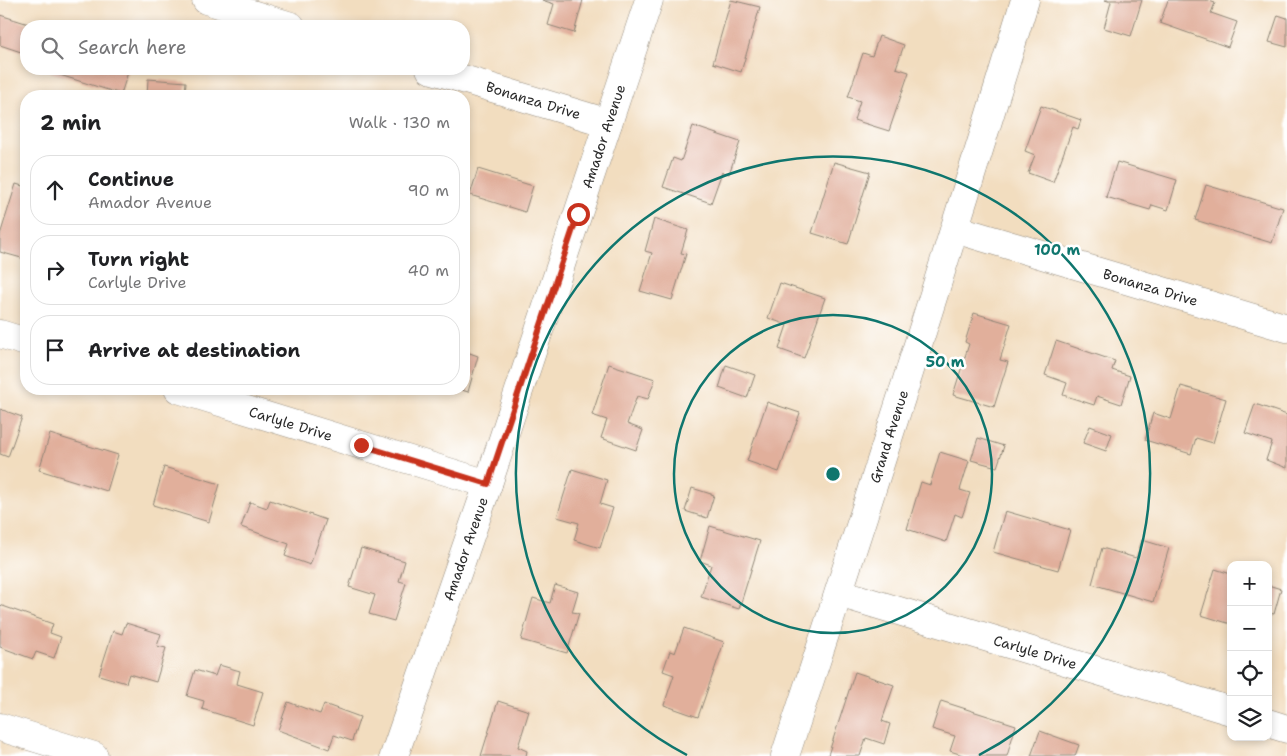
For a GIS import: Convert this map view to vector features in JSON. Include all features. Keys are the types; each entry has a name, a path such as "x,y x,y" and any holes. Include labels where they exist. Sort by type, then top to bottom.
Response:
{"street":[{"path":"206,0 271,20"},
{"name":"Amador Avenue","path":"394,756 488,484 648,0"},
{"name":"Grand Avenue","path":"785,756 955,229 1025,0"},
{"name":"Bonanza Drive","path":"450,75 608,123"},
{"name":"Bonanza Drive","path":"955,229 1287,328"},
{"path":"0,334 20,340"},
{"name":"Carlyle Drive","path":"198,395 488,484"},
{"name":"Carlyle Drive","path":"839,593 1227,711"},
{"path":"1272,724 1287,728"},
{"path":"0,728 94,756"}],"building":[{"path":"542,0 583,0 574,33 548,25 554,4"},
{"path":"731,0 760,7 741,72 713,63"},
{"path":"1105,0 1142,0 1131,36 1104,28 1111,2"},
{"path":"1168,0 1206,0 1215,3 1211,13 1237,22 1228,47 1160,23"},
{"path":"0,15 20,21 20,52 0,45"},
{"path":"1278,15 1287,18 1287,47 1269,42"},
{"path":"879,36 904,45 896,68 909,72 889,131 854,120 860,101 848,97 863,53 872,56"},
{"path":"60,75 127,75 122,90 108,90"},
{"path":"148,79 186,82 185,90 147,90"},
{"path":"1041,106 1081,120 1078,129 1073,127 1053,182 1028,173 1035,155 1025,151"},
{"path":"693,126 740,142 729,174 722,172 711,203 663,187 673,158 681,161"},
{"path":"834,162 870,172 848,244 812,233"},
{"path":"1117,162 1177,180 1168,210 1152,205 1150,210 1106,197"},
{"path":"478,169 533,186 525,212 470,195"},
{"path":"16,184 20,185 20,258 0,252 0,235"},
{"path":"1206,185 1283,208 1272,243 1195,220"},
{"path":"654,219 688,230 681,253 686,254 672,300 640,291 652,253 645,251"},
{"path":"780,283 825,298 804,358 779,349 787,325 768,318"},
{"path":"974,313 1011,324 1000,360 1008,362 994,407 953,395 969,344 965,342"},
{"path":"1056,341 1115,361 1112,370 1130,376 1121,404 1097,396 1094,405 1063,395 1067,383 1045,375"},
{"path":"470,353 478,356 470,385"},
{"path":"609,364 655,379 648,399 637,396 627,424 643,430 636,450 601,438 607,420 592,415"},
{"path":"726,365 755,375 747,398 719,388"},
{"path":"1181,386 1226,399 1213,443 1196,438 1191,454 1145,440 1153,413 1171,419"},
{"path":"767,402 800,413 779,472 747,461"},
{"path":"1255,404 1287,415 1287,468 1266,460 1272,442 1245,433"},
{"path":"0,409 22,417 8,457 0,454"},
{"path":"1090,426 1112,434 1106,451 1083,443"},
{"path":"50,434 118,455 107,491 39,470"},
{"path":"978,438 1004,446 997,467 971,460"},
{"path":"940,452 969,461 960,490 970,493 962,517 955,514 946,542 907,529 921,482 930,485"},
{"path":"164,467 220,484 209,522 153,505"},
{"path":"572,469 607,480 600,504 613,508 600,548 574,540 579,523 557,517"},
{"path":"692,488 714,495 707,518 685,511"},
{"path":"270,500 326,520 310,565 285,556 289,544 241,527 250,502 267,508"},
{"path":"1005,511 1070,530 1058,570 993,552"},
{"path":"710,526 760,541 739,609 701,597 711,565 700,561"},
{"path":"1142,540 1169,548 1153,602 1092,584 1102,548 1136,558"},
{"path":"361,548 405,561 399,581 406,583 394,621 369,614 375,595 349,587"},
{"path":"1215,569 1227,573 1227,623 1201,615"},
{"path":"555,585 578,592 572,612 579,613 567,653 521,640 533,598 550,603"},
{"path":"1272,586 1281,589 1274,614 1272,614"},
{"path":"0,605 53,624 50,633 61,637 54,658 36,652 33,659 0,647"},
{"path":"126,623 161,634 157,646 166,648 156,682 129,674 126,683 99,675 113,631 122,634"},
{"path":"684,628 724,642 698,717 664,705 674,675 663,671 670,651 675,653"},
{"path":"219,665 240,671 237,684 263,692 253,725 202,709 204,701 187,696 195,670 215,676"},
{"path":"855,672 894,685 882,721 890,724 884,744 866,738 860,756 828,755"},
{"path":"498,701 529,711 518,747 527,751 526,756 481,756"},
{"path":"941,701 1016,725 1007,756 966,756 950,751 955,736 932,729"},
{"path":"288,702 320,714 324,704 360,717 352,741 334,735 329,749 278,730"},
{"path":"1040,731 1079,745 1075,756 1031,756"}],"route":[{"path":"361,445 488,484 578,214"}]}
